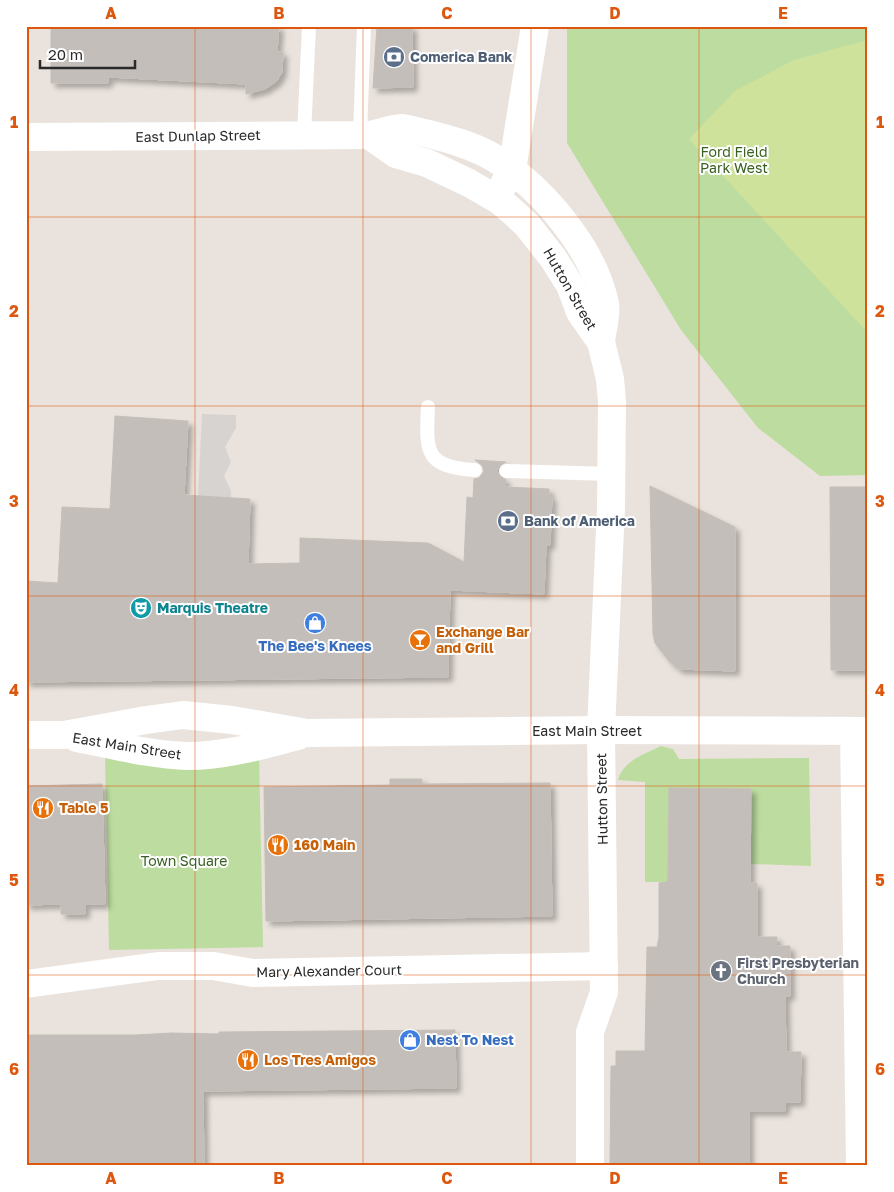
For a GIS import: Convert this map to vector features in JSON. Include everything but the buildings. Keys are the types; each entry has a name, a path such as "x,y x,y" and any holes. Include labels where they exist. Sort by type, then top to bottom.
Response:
{"street":[{"path":"365,134 396,154 441,169 496,198 512,170 535,26"},
{"name":"East Dunlap Street","path":"26,137 365,134 402,128 443,137 477,149 495,158 512,170"},
{"name":"Hutton Street","path":"512,170 563,220 580,242 595,271 605,306 601,342 610,378 612,401 601,730 604,992 590,1032 590,1166"},
{"name":"Hutton Street","path":"496,198 527,225 554,258 570,285 580,312 601,342"},
{"name":"East Main Street","path":"26,735 64,735 146,720 183,716 232,720 307,733 601,730 861,731"},
{"path":"860,1166 864,1087 861,731"},
{"name":"East Main Street","path":"64,735 149,751 188,756 235,752 307,733"},
{"name":"Mary Alexander Court","path":"26,984 158,966 213,966 259,973 604,966"}],"lane":[{"path":"304,135 309,26"},
{"path":"364,26 365,134"},
{"path":"428,407 426,439 433,457 441,463 475,470"},
{"path":"506,471 611,474"}],"green space":[{"name":"Ford Field Park West","path":"567,26 868,26 868,475 820,476 758,428 681,330 567,143"},
{"path":"868,40 868,333 689,139 735,91 794,60"},
{"path":"661,746 673,749 679,759 809,758 811,866 751,864 751,789 669,788 668,882 645,882 645,782 618,780 629,763"},
{"name":"Town Square","path":"259,752 263,947 109,950 105,756"}],"shaded area":[{"path":"202,414 236,415 236,428 225,447 231,462 224,476 231,491 231,498 198,496"}],"place":[{"name":"Comerica Bank","path":"394,57"},
{"name":"Bank of America","path":"508,521"},
{"name":"Marquis Theatre","path":"141,608"},
{"name":"The Bee's Knees","path":"315,623"},
{"name":"Exchange Bar and Grill","path":"420,640"},
{"name":"Table 5","path":"43,808"},
{"name":"160 Main","path":"278,845"},
{"name":"First Presbyterian Church","path":"721,971"},
{"name":"Nest To Nest","path":"410,1040"},
{"name":"Los Tres Amigos","path":"248,1060"}]}
